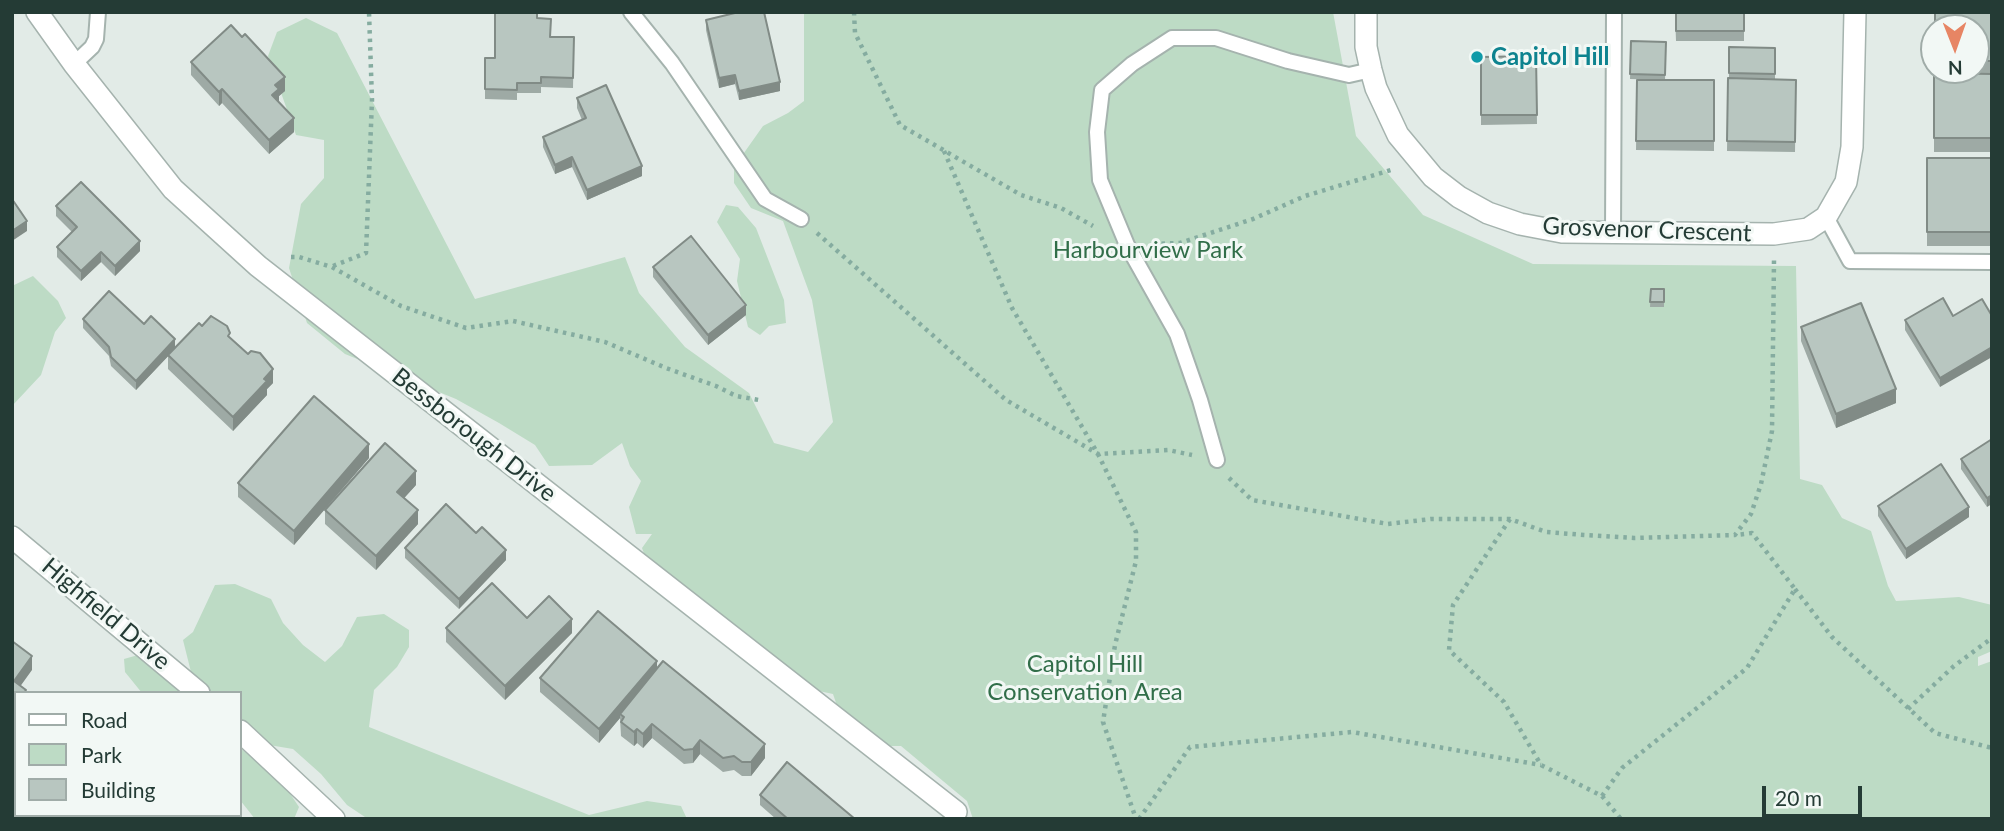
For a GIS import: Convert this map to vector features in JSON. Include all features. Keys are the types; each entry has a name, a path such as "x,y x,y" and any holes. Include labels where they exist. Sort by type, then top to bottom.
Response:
{"street":[{"name":"Bessborough Drive","path":"37,12 74,64 173,189 258,266 956,811"},
{"name":"Grosvenor Crescent","path":"1366,12 1366,47 1371,71 1398,135 1433,177 1459,197 1488,213 1520,224 1562,233 1774,234 1808,229 1826,217"},
{"path":"1826,217 1846,182 1852,147 1855,12"},
{"name":"Highfield Drive","path":"12,537 197,691"},
{"path":"242,733 334,819"}],"lane":[{"path":"74,64 92,47 96,39 98,12"},
{"path":"631,12 672,63 765,199 801,219"},
{"path":"1613,233 1614,12"},
{"path":"1217,460 1177,334 1127,244 1100,180 1097,132 1102,90 1132,64 1172,38 1216,37 1314,69 1349,75 1371,71"},
{"path":"1826,217 1850,261 1992,262"}],"path":[{"path":"332,267 366,253 373,100 369,12"},
{"path":"854,12 855,33 900,125 1021,195 1061,208 1127,244 1180,243 1253,219 1305,196 1394,169 1416,156"},
{"path":"944,151 1012,308 1098,454 1136,532 1136,561 1115,645 1103,722 1138,819"},
{"path":"801,219 1006,400 1098,454 1168,450 1217,460 1231,481 1252,500 1388,524 1431,519 1510,519 1546,532 1634,538 1752,533 1832,637 1908,709 1935,733 1992,748"},
{"path":"1735,535 1751,514 1761,484 1772,431 1774,234"},
{"path":"287,258 299,257 332,267 401,306 466,328 513,321 606,342 736,396 759,400"},
{"path":"1510,519 1453,605 1449,650 1504,702 1541,765"},
{"path":"1602,796 1622,768 1747,668 1795,589"},
{"path":"1908,709 1954,666 1992,638"},
{"path":"1138,819 1191,747 1352,732 1541,765 1602,796 1621,819"}],"green space":[{"path":"804,12 1333,12 1356,136 1423,215 1533,264 1796,266 1800,479 1822,485 1842,518 1871,531 1888,586 1896,601 1959,597 1992,605 1992,651 1978,657 1978,666 1992,661 1992,819 973,819 967,801 901,746 862,746 848,738 833,694 781,683 729,623 680,611 657,589 642,548 652,534 636,534 629,507 641,481 630,466 622,443 592,465 549,466 535,445 499,423 456,399 345,354 307,323 289,268 301,204 324,178 324,140 296,135 268,56 277,32 306,18 337,33 475,299 625,257 639,293 685,347 749,393 774,443 808,452 833,422 812,300 783,221 751,208 734,183 734,167 763,126 804,101"},
{"path":"726,205 738,207 756,228 784,300 786,323 769,326 760,335 748,327 737,281 740,259 717,222"},
{"path":"33,276 58,301 66,318 55,332 41,375 12,406 12,286"},
{"path":"235,584 271,599 283,623 303,645 325,662 342,646 357,617 384,614 409,630 409,647 397,667 374,690 369,727 589,815 647,801 681,806 687,819 368,819 347,805 321,774 293,749 269,745 242,724 242,691 205,691 193,680 183,640 193,632 215,585"},
{"path":"138,655 182,691 140,691 125,672 124,659"},
{"path":"242,750 281,780 299,807 294,819 255,819 242,803"}],"building":[{"path":"495,12 537,12 537,18 551,19 550,37 574,37 573,78 541,77 541,83 517,83 517,90 485,89 485,58 495,58"},
{"path":"739,12 764,12 780,82 739,91 735,75 719,78 706,20"},
{"path":"1676,12 1744,12 1744,31 1676,31"},
{"path":"1992,12 1992,61 1990,14 1935,14"},
{"path":"231,25 242,37 245,34 285,77 275,85 279,89 272,95 294,118 269,140 222,89 219,92 191,62"},
{"path":"1631,41 1666,42 1665,75 1630,74"},
{"path":"1729,47 1775,48 1775,74 1729,73"},
{"path":"1536,56 1537,115 1481,115 1481,57"},
{"path":"1992,74 1992,138 1934,138 1934,84 1990,84"},
{"path":"1728,78 1796,80 1795,142 1727,141"},
{"path":"1637,80 1714,80 1714,141 1636,141"},
{"path":"606,85 642,166 587,190 572,157 555,165 543,137 586,118 577,98"},
{"path":"1927,158 1992,158 1992,232 1927,232"},
{"path":"81,182 140,241 115,266 101,252 81,271 57,247 77,227 56,206"},
{"path":"12,199 27,221 12,231"},
{"path":"691,236 746,305 708,335 653,267"},
{"path":"1651,289 1664,289 1664,302 1650,302"},
{"path":"109,291 144,324 151,316 175,339 136,381 111,357 109,347 83,319"},
{"path":"1943,298 1953,316 1982,299 1992,316 1992,347 1940,378 1905,320"},
{"path":"1861,303 1896,389 1836,414 1801,327"},
{"path":"211,316 227,326 230,333 228,336 248,354 251,351 260,353 273,369 264,379 267,381 233,417 168,355 199,323 202,326"},
{"path":"314,396 369,444 294,531 238,483"},
{"path":"1992,439 1992,495 1987,498 1961,459"},
{"path":"385,443 416,471 397,492 418,510 376,556 325,510"},
{"path":"1941,464 1969,507 1906,549 1878,506"},
{"path":"446,504 476,533 482,527 506,550 459,599 405,548"},
{"path":"492,583 527,618 549,596 572,619 505,686 446,628"},
{"path":"598,611 657,661 599,729 540,678"},
{"path":"12,641 32,656 14,681 26,690 14,691 12,709"},
{"path":"663,661 765,744 751,762 742,762 734,756 723,758 700,740 693,749 684,750 652,724 643,734 637,729 634,732 621,722 624,717 620,714"},
{"path":"787,762 855,819 788,819 760,795"},
{"path":"80,817 114,817 113,819"},
{"path":"202,817 203,819 155,819"}],"place":[{"name":"Capitol Hill","path":"1477,57"}],"park label":[{"name":"Harbourview Park","path":"1148,250"},
{"name":"Capitol Hill Conservation Area","path":"1085,678"}]}
